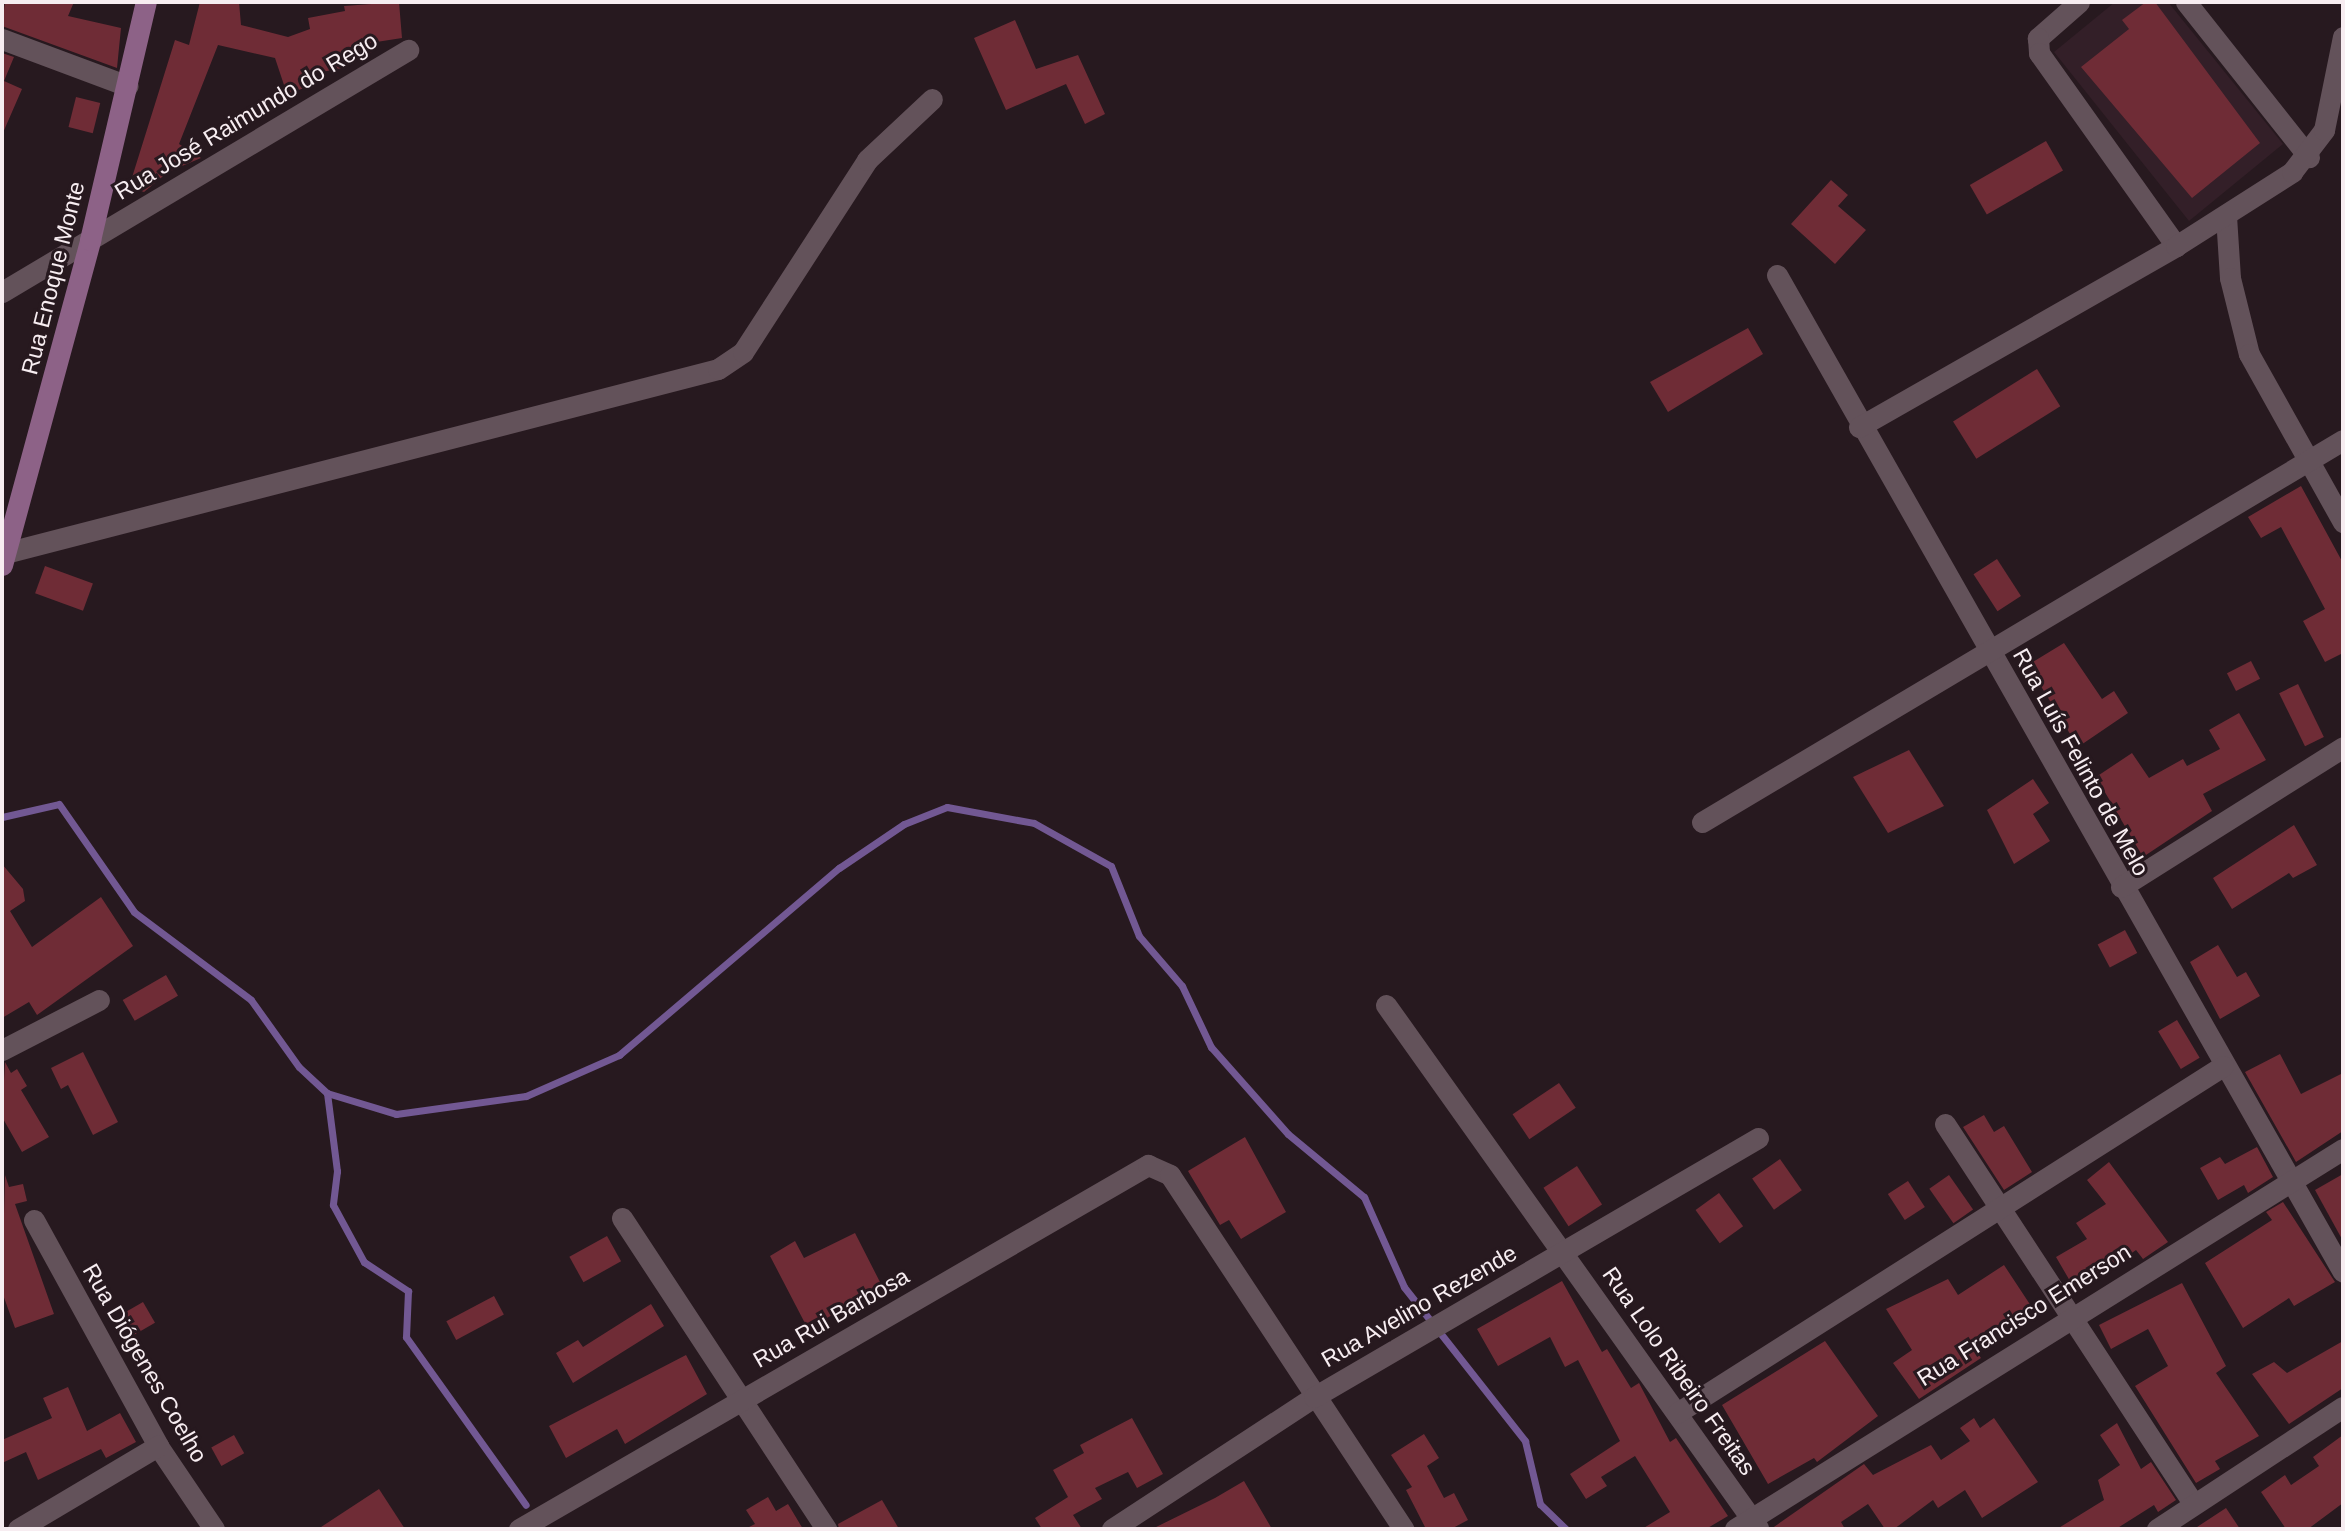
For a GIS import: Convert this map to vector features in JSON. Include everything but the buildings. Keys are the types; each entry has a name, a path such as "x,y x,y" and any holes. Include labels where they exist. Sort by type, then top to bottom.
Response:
{"main road":[{"name":"Rua Enoque Monte","path":"4,559 90,240 146,2"}],"street":[{"path":"2079,2 2038,38 2039,53 2176,246"},
{"path":"2186,2 2309,158"},
{"path":"1859,427 2176,246 2226,216 2309,158 2324,130 2343,37"},
{"path":"2,39 128,86"},
{"name":"Rua José Raimundo do Rego","path":"2,292 408,50"},
{"path":"4,559 718,369 743,352 867,160 932,99"},
{"path":"2226,216 2230,278 2249,354 2343,522"},
{"name":"Rua Luís Felinto de Melo","path":"1777,275 1859,427 1989,650 2288,1182 2343,1272"},
{"path":"1702,822 2343,440"},
{"path":"2121,887 2343,747"},
{"path":"2,1050 99,1000"},
{"name":"Rua Lolo Ribeiro Freitas","path":"1386,1005 1676,1413 1748,1526"},
{"path":"1676,1413 2001,1204 2223,1066"},
{"path":"1945,1124 2001,1204 2069,1316 2194,1504"},
{"name":"Rua Avelino Rezende","path":"1112,1529 1314,1397 1564,1254 1758,1138"},
{"name":"Rua Francisco Emerson","path":"1748,1526 2069,1316 2343,1149"},
{"name":"Rua Rui Barbosa","path":"519,1529 1141,1166 1162,1168 1170,1175 1314,1397"},
{"path":"622,1218 744,1399 826,1529"},
{"name":"Rua Diógenes Coelho","path":"34,1220 159,1446 214,1529"},
{"path":"1314,1397 1403,1529"},
{"path":"2157,1529 2343,1407"},
{"path":"18,1529 159,1446"}],"shaded area":[{"path":"2115,2 2168,2 2283,144 2189,221 2054,52"}],"waterway":[{"path":"2,817 59,804 134,912 251,1000 299,1067 327,1093 337,1171 333,1205 364,1262 408,1291 406,1337 526,1505"},
{"path":"327,1093 396,1114 526,1096 619,1055 839,868 904,824 947,807 1034,823 1111,866 1139,936 1182,986 1211,1047 1288,1134 1364,1197 1404,1287 1525,1441 1540,1504 1566,1529"}]}
